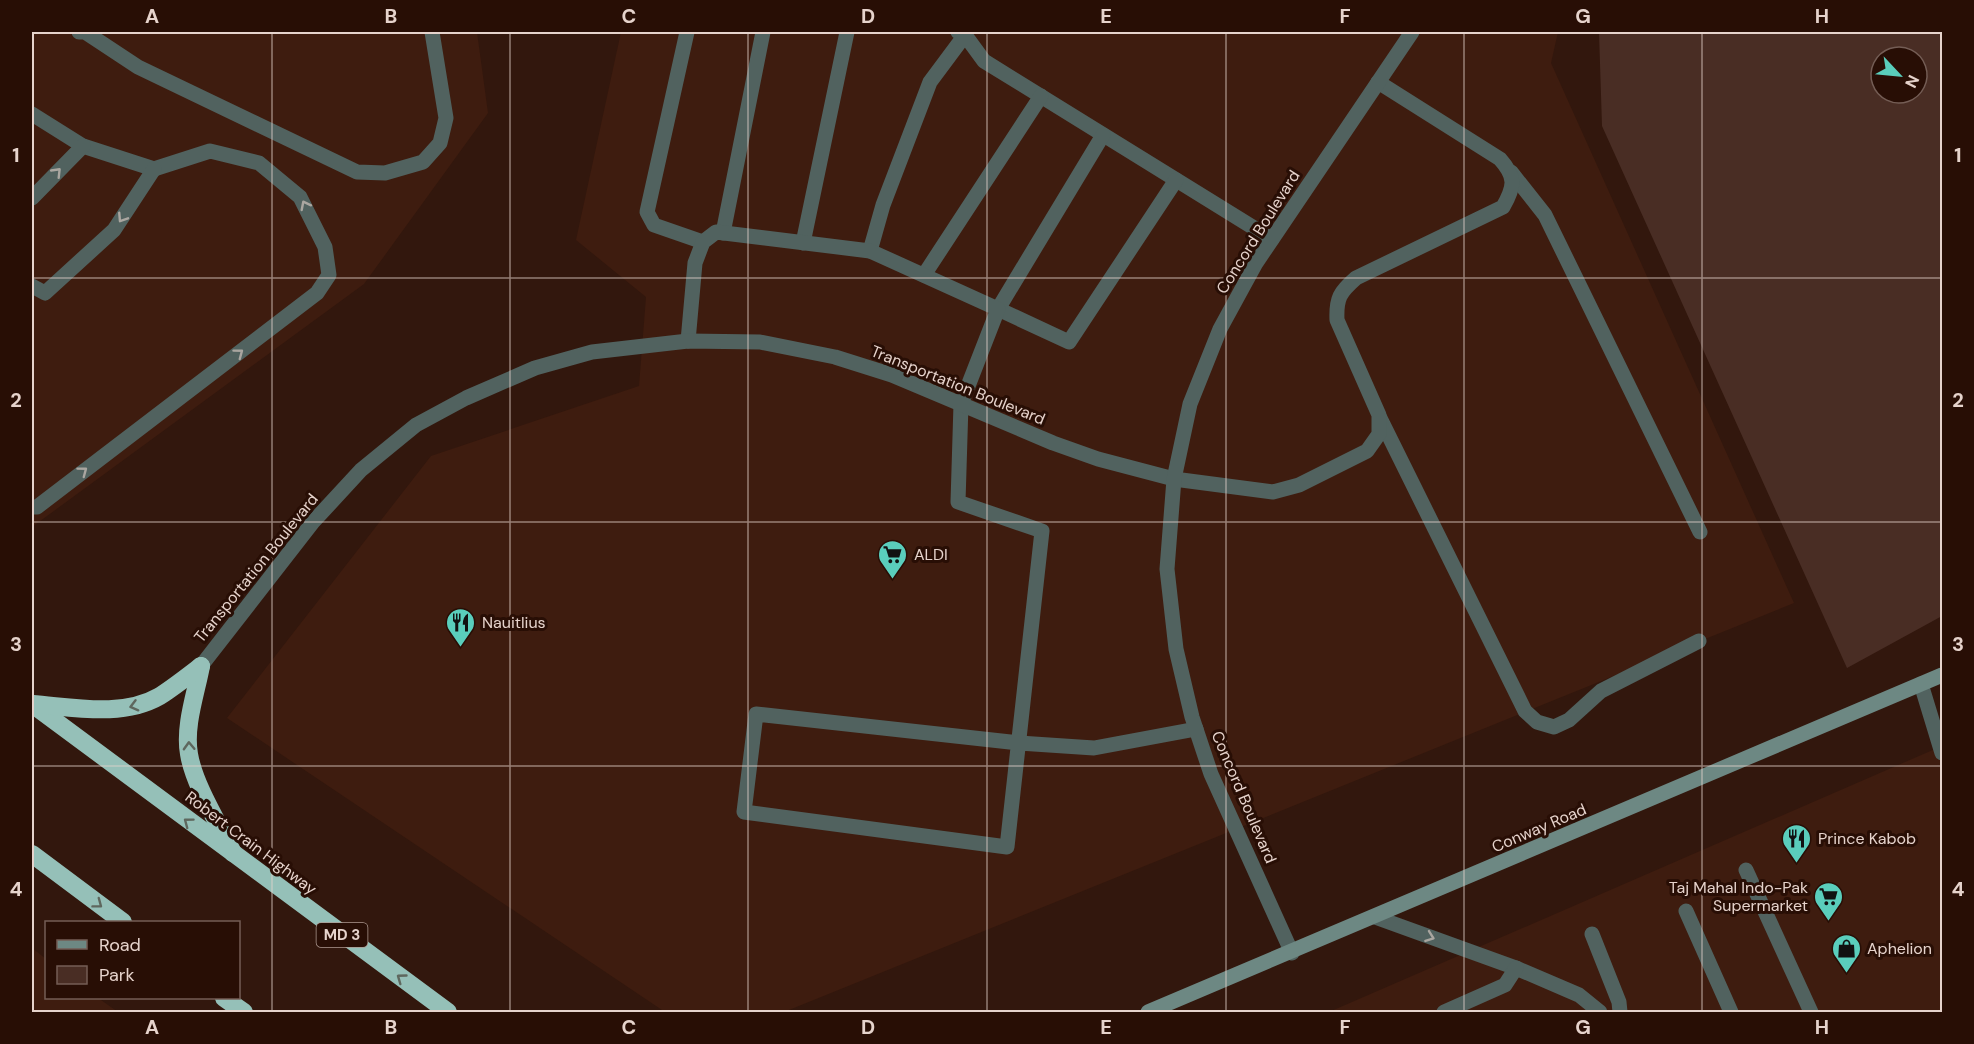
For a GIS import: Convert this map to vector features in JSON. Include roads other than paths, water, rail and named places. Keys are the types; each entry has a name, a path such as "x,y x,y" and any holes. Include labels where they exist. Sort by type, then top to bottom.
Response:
{"highway":[{"path":"32,704 117,710 140,705 159,696 201,666"},
{"path":"201,666 189,728 188,753 195,775 235,857"},
{"name":"Robert Crain Highway","path":"32,704 235,857 448,1012"},
{"path":"32,854 122,921"},
{"path":"225,999 244,1012"}],"street":[{"path":"79,32 85,32 138,67 357,172 385,173 423,162 440,143 446,118 432,32"},
{"path":"687,32 647,212 654,225 703,242"},
{"path":"723,233 763,32"},
{"path":"803,243 847,32"},
{"name":"Concord Boulevard","path":"1292,953 1211,774 1196,729 1176,649 1167,569 1174,479 1190,404 1220,329 1256,263 1412,32"},
{"path":"870,251 883,205 930,82 963,33 984,61 1272,239"},
{"path":"1378,81 1500,159 1545,215 1700,532"},
{"path":"924,275 1041,96"},
{"path":"32,114 83,146 154,169 210,151 259,163 300,197 325,247 329,275 317,293 37,507 32,507"},
{"path":"1103,135 998,309 960,404 958,502 1042,531 1019,743 1006,847 744,812 756,714 1019,743 1094,748 1196,729"},
{"path":"32,198 83,146"},
{"path":"32,286 45,293 114,230 154,169"},
{"path":"1511,172 1512,190 1503,207 1356,278 1342,291 1336,305 1336,320 1379,415 1525,711 1537,722 1554,727 1569,720 1601,691 1699,641"},
{"path":"688,341 694,263 703,242 716,232 870,251 1069,342 1176,180"},
{"name":"Transportation Boulevard","path":"201,666 313,522 362,470 416,425 466,398 535,368 592,352 688,341 760,342 835,357 892,375 1053,443 1098,459 1174,479 1273,492 1299,485 1367,451 1379,434 1379,415"},
{"name":"Conway Road","path":"1148,1012 1292,953 1942,675"},
{"path":"1921,684 1942,753"},
{"path":"1746,870 1811,1012"},
{"path":"1686,911 1731,1012"},
{"path":"1375,917 1516,968 1579,994 1600,1012"},
{"path":"1592,934 1619,1002 1620,1012"},
{"path":"1444,1012 1505,985 1516,968"}],"place":[{"name":"ALDI","path":"893,580"},
{"name":"Nauitlius","path":"461,648"},
{"name":"Prince Kabob","path":"1797,864"},
{"name":"Taj Mahal Indo-Pak Supermarket","path":"1829,922"},
{"name":"Aphelion","path":"1846,974"}]}
